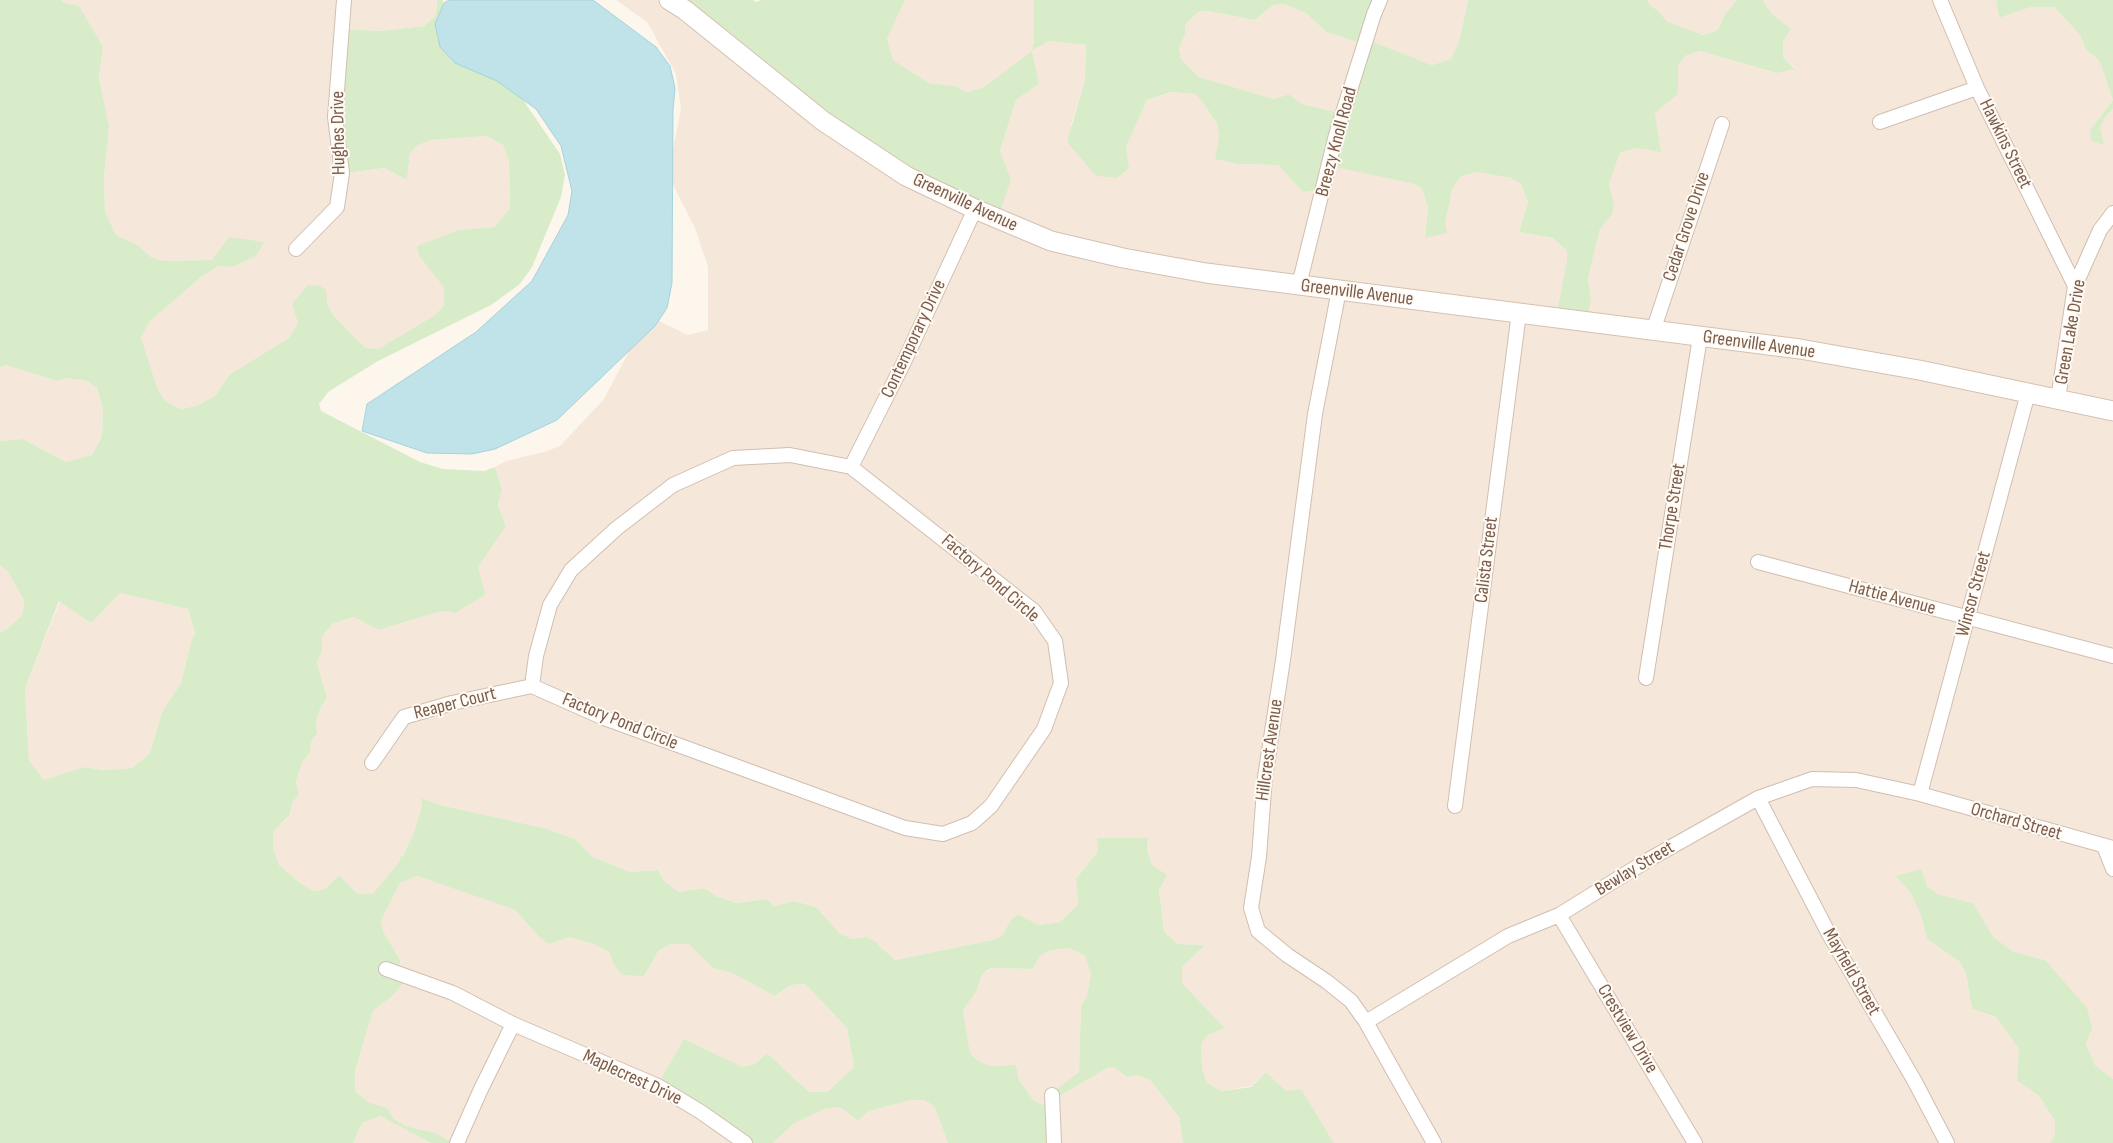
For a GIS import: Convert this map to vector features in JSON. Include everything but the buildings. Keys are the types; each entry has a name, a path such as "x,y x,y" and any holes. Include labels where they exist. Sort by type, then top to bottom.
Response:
{"main road":[{"name":"Greenville Avenue","path":"669,0 685,10 823,121 906,176 975,209 1051,241 1123,258 1206,272 1800,350 1910,368 2113,411"}],"street":[{"name":"Hughes Drive","path":"296,249 337,207 342,174 335,117 344,0"},
{"name":"Breezy Knoll Road","path":"1300,285 1336,135 1380,0"},
{"name":"Hawkins Street","path":"1940,0 1977,88 2076,286"},
{"path":"1880,122 1977,88"},
{"name":"Cedar Grove Drive","path":"1653,331 1722,124"},
{"name":"Contemporary Drive","path":"851,468 904,362 975,209"},
{"name":"Green Lake Drive","path":"2058,399 2076,286 2100,230 2113,214"},
{"name":"Hillcrest Avenue","path":"1339,290 1315,414 1283,660 1265,777 1259,857 1251,908 1258,931 1287,955 1326,981 1351,1001 1366,1022 1434,1143"},
{"name":"Calista Street","path":"1455,806 1519,313"},
{"name":"Thorpe Street","path":"1646,678 1700,337"},
{"name":"Winsor Street","path":"1920,794 2028,393"},
{"name":"Factory Pond Circle","path":"790,455 851,468 1034,612 1054,641 1061,683 1044,729 991,806 972,823 943,834 905,828 613,721 532,686 536,656 550,605 571,570 617,528 673,485 733,458 790,455"},
{"name":"Hattie Avenue","path":"1758,562 2113,656"},
{"name":"Reaper Court","path":"372,763 404,717 452,703 532,686"},
{"name":"Bewlay Street","path":"1366,1022 1508,936 1558,915 1648,860 1758,798 1812,779 1856,780 1920,794"},
{"name":"Orchard Street","path":"1920,794 2108,847"},
{"name":"Mayfield Street","path":"1758,798 1830,936 1914,1080 1947,1143"},
{"path":"2108,847 2113,868"},
{"name":"Crestview Drive","path":"1558,915 1694,1143"},
{"name":"Maplecrest Drive","path":"386,969 453,993 513,1024 658,1086 701,1112 746,1143"},
{"path":"458,1143 481,1088 513,1024"},
{"path":"1052,1094 1054,1143"}],"shaded area":[{"path":"61,0 437,0 436,15 424,26 381,31 346,29 348,173 384,168 407,180 410,153 418,145 431,140 487,136 503,145 509,160 510,208 496,227 459,230 419,256 444,288 444,305 435,315 378,349 364,348 333,315 327,303 298,322 289,338 230,374 215,396 196,406 181,409 165,401 157,387 141,337 150,321 200,278 218,266 232,267 212,260 164,261 151,257 136,244 116,235 105,212 104,178 109,126 99,77 103,47"},
{"path":"616,0 667,0 1011,179 1000,151 1016,100 1039,84 1032,52 984,87 967,92 955,86 929,83 893,60 887,39 905,0 1034,0 1033,51 1049,41 1086,45 1085,79 1071,125 1126,157 1126,147 1147,100 1171,92 1195,94 1202,101 1217,124 1219,136 1239,164 1278,165 1303,192 1332,165 1414,184 1422,189 1428,207 1425,238 1445,224 1452,190 1460,177 1476,172 1511,178 1521,184 1528,202 1519,232 1553,238 1567,251 1567,260 1591,301 1588,278 1600,229 1613,213 1614,202 1609,184 1620,153 1636,148 1655,113 1678,94 1678,66 1685,56 1700,51 1775,73 1795,68 1783,57 1783,42 1791,29 1771,13 1763,0 1996,0 1999,18 2031,7 2053,6 2080,35 2086,50 2099,60 2113,100 2090,130 2100,128 2106,116 2113,109 2113,1079 2095,1065 2086,1044 2092,1028 2045,960 2012,951 1992,937 1973,903 1937,894 1927,886 1896,876 1910,892 1921,915 1927,939 1960,962 1966,974 1972,1009 1996,1017 2020,1049 2017,1081 2038,1095 2055,1121 2055,1135 2050,1143 1334,1143 1301,1090 1286,1091 1266,1072 1251,1086 1222,1091 1207,1083 1202,1068 1201,1044 1208,1035 1225,1028 1182,983 1182,967 1204,945 1177,944 1164,931 1159,890 1147,850 1148,838 1098,851 1076,879 1078,904 1060,922 1039,925 1018,914 1010,921 1002,936 992,940 895,960 866,937 852,939 838,933 816,907 794,901 774,906 767,899 736,903 716,896 704,888 679,892 665,882 658,870 630,872 593,857 575,839 544,828 440,805 422,798 421,809 414,832 402,858 400,856 400,861 374,894 358,894 339,875 325,889 314,891 300,883 279,865 273,848 273,832 290,816 292,803 299,794 296,782 302,763 310,752 311,742 317,733 316,723 320,709 327,698 317,662 322,651 322,637 332,624 355,617 379,630 446,611 506,526 498,505 502,489 495,467 506,461 560,446 604,399 636,338 659,321 688,335 708,330 708,267 695,228 668,175 681,109 676,74 647,22"},
{"path":"1382,0 1468,0 1459,41 1451,59 1432,65 1369,40"},
{"path":"1647,0 1737,0 1725,14 1718,30 1703,35 1666,21 1660,12 1651,6"},
{"path":"1284,4 1306,13 1326,32 1364,44 1344,114 1302,104 1289,94 1274,99 1199,77 1181,59 1179,48 1185,35 1185,25 1198,12 1207,11 1255,20 1273,5"},
{"path":"6,365 57,381 66,378 87,381 97,388 103,409 102,436 92,455 66,462 23,439 0,441 0,367"},
{"path":"0,565 8,572 24,600 23,614 7,629 0,632"},
{"path":"120,593 188,609 195,634 192,638 181,683 162,712 150,753 132,768 105,770 83,767 44,780 29,760 25,688 60,601"},
{"path":"417,876 515,910 540,938 549,944 570,937 596,945 610,953 613,963 644,976 659,950 672,944 690,944 713,968 732,973 775,996 791,985 805,984 847,1028 854,1067 827,1092 809,1092 767,1053 755,1064 743,1067 684,1039 745,1143 454,1143 435,1133 406,1126 394,1119 387,1108 367,1102 355,1091 355,1071 373,1011 391,997 401,973 400,960 383,931 381,921 400,883"},
{"path":"1068,948 1084,955 1091,973 1087,995 1081,1006 1079,1072 1055,1090 1055,1098 1109,1067 1113,1067 1127,1077 1139,1075 1151,1081 1179,1117 1183,1143 1055,1143 1049,1107 1034,1101 1019,1080 1016,1065 990,1066 977,1060 970,1053 963,1010 976,992 981,977 992,968 1033,969 1040,956 1049,951"},
{"path":"911,1100 924,1100 934,1106 948,1143 773,1143 793,1124 824,1109 840,1107 859,1120 869,1111"},
{"path":"380,1116 431,1143 353,1143 362,1123"}],"green space":[{"path":"0,0 61,0 64,3 79,6 103,47 99,77 109,126 104,178 105,212 116,235 136,244 151,257 164,261 212,260 229,237 264,242 256,256 232,267 218,266 200,278 150,321 141,337 157,387 165,401 181,409 196,406 215,396 230,374 289,338 298,322 292,304 308,285 320,286 326,290 327,303 333,315 365,348 378,349 435,315 444,305 444,288 419,256 417,246 459,230 495,227 510,208 509,160 503,145 487,136 431,140 418,145 410,153 407,180 384,168 348,173 336,118 346,29 381,31 424,26 436,15 437,0 443,0 445,42 506,75 560,154 565,175 561,197 532,267 520,284 491,305 378,361 328,392 319,404 321,411 420,462 443,469 484,471 495,467 502,489 498,505 506,526 478,567 485,595 455,613 446,611 434,613 379,630 354,617 332,624 322,637 322,651 317,662 327,698 320,709 316,723 317,733 311,742 310,752 302,763 296,782 299,794 292,803 290,815 273,832 273,848 279,865 300,883 314,891 325,889 339,875 358,894 373,894 400,861 400,855 402,858 414,832 421,809 422,798 440,805 544,828 575,839 593,857 630,872 658,870 665,882 679,892 704,888 716,896 736,903 767,899 774,906 794,901 816,907 839,933 852,939 866,937 875,941 895,960 992,940 1002,936 1010,921 1018,914 1039,925 1060,922 1078,904 1076,879 1098,851 1097,838 1148,838 1147,850 1152,865 1167,875 1159,890 1164,931 1177,944 1205,945 1182,967 1182,983 1225,1028 1208,1035 1201,1044 1202,1068 1207,1083 1222,1091 1251,1087 1266,1072 1286,1091 1301,1089 1334,1143 1183,1143 1179,1117 1151,1081 1139,1075 1127,1077 1113,1067 1109,1067 1054,1099 1055,1090 1079,1072 1081,1006 1087,995 1091,973 1084,955 1068,948 1049,951 1040,956 1033,969 992,968 987,970 981,977 976,992 963,1010 970,1053 977,1060 990,1066 1016,1065 1019,1080 1034,1101 1049,1107 1055,1143 948,1143 934,1106 924,1100 911,1100 869,1111 859,1120 840,1107 824,1109 793,1124 773,1143 745,1143 660,1081 684,1039 743,1067 755,1064 767,1053 809,1092 827,1092 854,1067 847,1028 805,984 791,985 775,996 732,973 713,968 689,944 672,944 659,950 644,976 622,975 613,963 610,953 596,945 570,937 549,944 540,938 515,910 417,876 400,883 381,921 383,931 400,960 401,972 405,981 391,997 373,1011 355,1071 355,1091 368,1102 387,1108 394,1119 406,1126 435,1133 454,1143 431,1143 380,1116 362,1123 353,1143 0,1143 0,632 7,629 23,614 24,600 8,572 0,565 0,441 23,439 66,462 92,455 102,436 103,409 97,388 87,381 66,378 57,381 6,365 0,367","holes":["120,593 188,609 195,634 192,638 181,683 162,712 150,753 132,768 105,770 83,767 44,780 29,760 25,688 59,601 91,623"]},
{"path":"667,0 753,0 756,2 761,0 905,0 887,39 893,60 929,83 955,86 967,92 984,87 1032,51 1039,84 1016,100 1000,151 1011,179 998,219 908,178"},
{"path":"1034,0 1382,0 1369,40 1432,65 1451,59 1459,41 1468,0 1647,0 1651,6 1660,12 1666,21 1703,35 1718,30 1725,14 1737,0 1763,0 1771,13 1791,29 1783,42 1783,57 1795,69 1776,73 1700,51 1685,56 1678,66 1678,94 1655,113 1661,152 1636,148 1620,153 1609,184 1614,202 1613,213 1600,229 1588,278 1591,300 1586,324 1556,318 1567,251 1553,238 1519,232 1528,202 1521,184 1511,178 1476,172 1460,177 1452,190 1445,224 1447,233 1425,238 1428,207 1422,189 1414,184 1332,166 1325,189 1303,192 1278,165 1239,164 1215,159 1219,136 1217,124 1202,101 1195,94 1171,92 1147,100 1126,147 1129,168 1117,178 1096,176 1067,142 1085,79 1086,45 1049,41 1032,51 1034,41","holes":["1284,4 1306,13 1326,32 1364,44 1344,114 1302,104 1289,94 1274,99 1199,77 1181,59 1179,48 1185,35 1185,25 1198,12 1207,11 1255,20 1273,5"]},
{"path":"1996,0 2113,0 2113,100 2099,60 2086,50 2080,35 2054,7 2031,7 1999,18"},
{"path":"2113,100 2113,109 2106,116 2100,128 2104,145 2091,141 2090,130"},
{"path":"1921,869 1927,886 1937,894 1973,903 1993,937 2012,951 2045,960 2087,1008 2092,1028 2086,1044 2095,1065 2113,1079 2113,1143 2050,1143 2055,1135 2055,1121 2038,1095 2017,1081 2019,1049 1996,1017 1972,1009 1966,974 1960,962 1927,939 1921,915 1910,892 1896,876"}],"water":[{"path":"449,0 593,0 656,47 670,66 675,88 673,109 672,283 667,308 655,326 557,420 495,449 472,454 427,453 362,431 367,404 476,332 532,281 568,215 572,191 561,146 536,109 497,81 455,63 440,47 435,24 444,3"}]}
